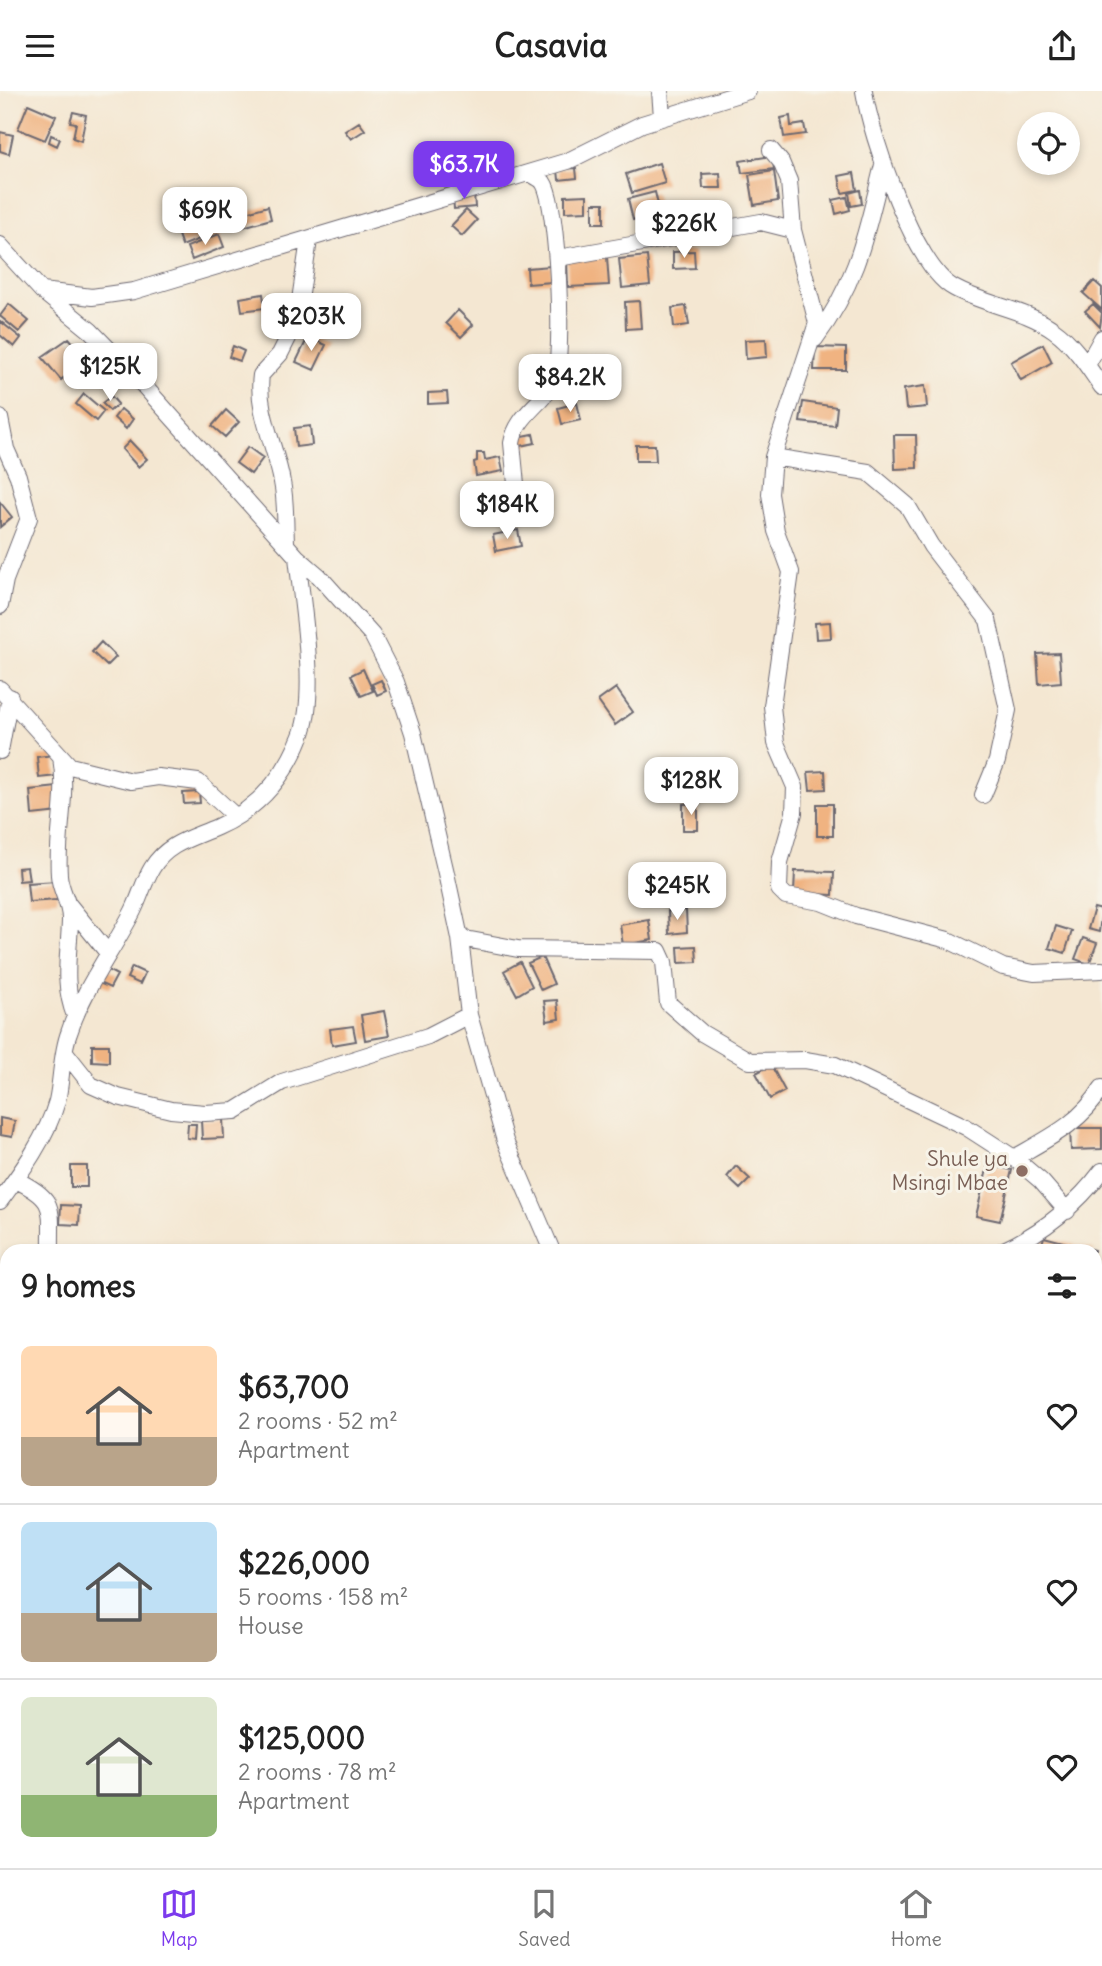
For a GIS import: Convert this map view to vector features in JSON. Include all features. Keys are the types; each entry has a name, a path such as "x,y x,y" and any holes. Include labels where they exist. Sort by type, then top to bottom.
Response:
{"street":[{"path":"660,91 662,117"},
{"path":"42,291 92,297 134,291 568,161 662,117 748,91"},
{"path":"864,91 884,165 923,254 943,281 1054,330 1087,365 1102,387"},
{"path":"771,150 781,162 789,181 793,230 816,315 813,341"},
{"path":"884,165 859,260 845,295 813,341 790,397 773,457 772,517 791,572 772,715 776,743 794,787 794,813 780,862 778,880 781,893 948,940 1003,967 1034,973 1102,970"},
{"path":"519,515 512,443 520,420 548,391 558,367 558,258 548,195 542,181 530,173"},
{"path":"558,258 761,222 793,230"},
{"path":"286,542 283,483 261,400 261,375 290,338 297,320 309,240"},
{"path":"0,245 42,291 100,340 297,557 319,576 372,635 396,682 425,778 460,938 469,1015 505,1141 549,1244"},
{"path":"1087,365 1102,338"},
{"path":"0,418 6,449 18,476 29,518 5,580 0,606"},
{"path":"773,457 868,472 883,482 907,505 931,546 988,620 1008,710 997,761 983,795"},
{"path":"0,1201 16,1180 51,1121 75,1016 133,911 151,868 166,849 236,817 263,799 286,766 302,734 307,703 306,643 297,557"},
{"path":"5,693 61,757 78,769 122,779 158,777 198,782 236,817"},
{"path":"0,751 5,693"},
{"path":"61,757 64,800 58,852 59,880 69,905 108,953"},
{"path":"69,905 65,981 75,1016"},
{"path":"460,938 518,949 659,951 664,962 668,1003 693,1027 757,1063 805,1060 835,1065 966,1128 1014,1158 1041,1181 1067,1211"},
{"path":"65,1052 91,1085 118,1097 171,1110 205,1113 235,1111 282,1082 428,1036 469,1015"},
{"path":"1014,1158 1072,1125 1091,1107 1102,1089"},
{"path":"1017,1244 1032,1237 1067,1211 1102,1171"},
{"path":"16,1180 43,1195 50,1205 51,1244"}],"building":[{"path":"28,104 56,116 45,140 18,129"},
{"path":"73,112 86,115 81,141 73,138 76,123 70,122"},
{"path":"790,116 791,126 804,124 806,134 784,137 781,118"},
{"path":"359,122 365,130 351,139 345,131"},
{"path":"0,132 13,135 9,154 0,151"},
{"path":"51,135 60,139 57,146 49,142"},
{"path":"772,156 774,169 742,173 740,161"},
{"path":"659,163 665,183 632,193 626,174"},
{"path":"576,168 577,178 559,180 558,169"},
{"path":"774,171 778,201 754,205 749,175"},
{"path":"720,173 721,188 703,188 702,174"},
{"path":"854,173 857,190 842,193 839,176"},
{"path":"860,190 862,204 851,206 849,193"},
{"path":"655,192 660,213 633,220 628,199"},
{"path":"474,194 475,207 454,209 453,196"},
{"path":"587,195 587,211 565,212 565,196"},
{"path":"847,197 850,210 836,214 833,200"},
{"path":"593,203 604,203 604,223 593,223"},
{"path":"268,206 271,219 243,227 240,214"},
{"path":"466,210 477,220 462,236 451,226"},
{"path":"202,222 207,236 182,246 177,232"},
{"path":"219,234 224,247 192,260 187,247"},
{"path":"694,251 695,268 673,269 673,252"},
{"path":"647,256 650,285 622,288 619,259"},
{"path":"607,257 609,285 568,287 567,260"},
{"path":"551,266 552,282 528,284 527,268"},
{"path":"1094,281 1102,288 1102,310 1083,293"},
{"path":"263,294 265,308 242,311 240,298"},
{"path":"639,301 641,328 626,329 625,302"},
{"path":"9,304 29,321 19,332 0,316"},
{"path":"1093,304 1102,313 1100,327 1085,311"},
{"path":"686,306 689,325 674,327 672,308"},
{"path":"458,310 473,325 461,337 446,323"},
{"path":"0,321 21,338 14,347 0,335"},
{"path":"308,337 326,345 314,370 296,362"},
{"path":"69,338 80,351 76,354 82,362 61,380 42,357"},
{"path":"766,339 767,357 746,359 745,340"},
{"path":"1043,344 1052,362 1021,380 1011,362"},
{"path":"233,346 244,351 240,361 229,357"},
{"path":"815,347 846,348 846,370 814,370"},
{"path":"584,356 585,370 571,371 570,357"},
{"path":"925,386 927,407 906,409 904,389"},
{"path":"447,392 448,403 428,404 428,393"},
{"path":"84,394 104,411 96,421 76,404"},
{"path":"111,396 118,404 110,411 102,403"},
{"path":"803,402 837,407 835,426 800,422"},
{"path":"577,403 581,420 562,424 558,408"},
{"path":"121,409 133,419 126,429 114,418"},
{"path":"226,410 239,422 225,437 212,426"},
{"path":"310,426 312,445 296,447 294,428"},
{"path":"533,434 535,443 520,446 518,437"},
{"path":"894,435 916,435 917,468 895,469"},
{"path":"130,441 147,459 138,467 122,449"},
{"path":"636,445 655,445 656,461 636,461"},
{"path":"248,447 263,458 251,474 236,463"},
{"path":"477,453 484,453 485,460 500,457 503,471 476,476 474,462 477,461"},
{"path":"0,502 12,517 0,527"},
{"path":"518,530 521,546 496,551 493,535"},
{"path":"830,622 831,638 816,639 815,623"},
{"path":"101,642 116,657 107,666 92,652"},
{"path":"1059,653 1061,682 1039,684 1037,654"},
{"path":"363,669 373,691 361,696 351,675"},
{"path":"381,680 386,691 377,695 372,684"},
{"path":"616,688 633,712 615,725 598,701"},
{"path":"54,755 56,776 39,778 37,757"},
{"path":"825,771 826,789 810,790 808,772"},
{"path":"57,787 59,812 32,815 30,790"},
{"path":"199,792 200,803 184,804 183,793"},
{"path":"698,803 698,830 683,830 683,804"},
{"path":"817,804 833,804 833,836 817,836"},
{"path":"27,867 29,880 19,881 18,868"},
{"path":"795,871 834,872 833,895 794,893"},
{"path":"56,881 57,900 29,902 27,883"},
{"path":"1094,908 1102,910 1099,932 1088,929"},
{"path":"686,910 687,932 669,934 668,911"},
{"path":"649,920 652,940 623,945 620,925"},
{"path":"1056,926 1072,931 1065,953 1049,948"},
{"path":"1083,938 1097,943 1089,964 1075,959"},
{"path":"696,946 697,962 679,963 678,947"},
{"path":"542,957 554,984 541,990 528,963"},
{"path":"520,962 532,986 517,995 504,971"},
{"path":"132,967 145,973 140,984 127,978"},
{"path":"104,968 117,975 110,988 97,982"},
{"path":"557,1000 559,1019 547,1021 544,1001"},
{"path":"384,1011 389,1036 365,1040 361,1015"},
{"path":"353,1026 356,1041 332,1045 330,1029"},
{"path":"92,1045 109,1045 109,1062 92,1061"},
{"path":"771,1065 785,1091 770,1099 756,1073"},
{"path":"0,1118 15,1121 12,1137 0,1135"},
{"path":"223,1119 224,1138 202,1139 201,1120"},
{"path":"188,1124 196,1124 195,1139 187,1138"},
{"path":"1070,1128 1102,1128 1102,1149 1071,1150"},
{"path":"988,1165 1012,1170 1000,1221 976,1216"},
{"path":"71,1166 87,1166 87,1187 71,1187"},
{"path":"736,1166 750,1179 740,1189 727,1177"},
{"path":"61,1205 80,1206 79,1225 60,1224"},
{"path":"1044,1237 1071,1244 1042,1244"}],"place":[{"name":"Shule ya Msingi Mbae","path":"1022,1171"}]}
